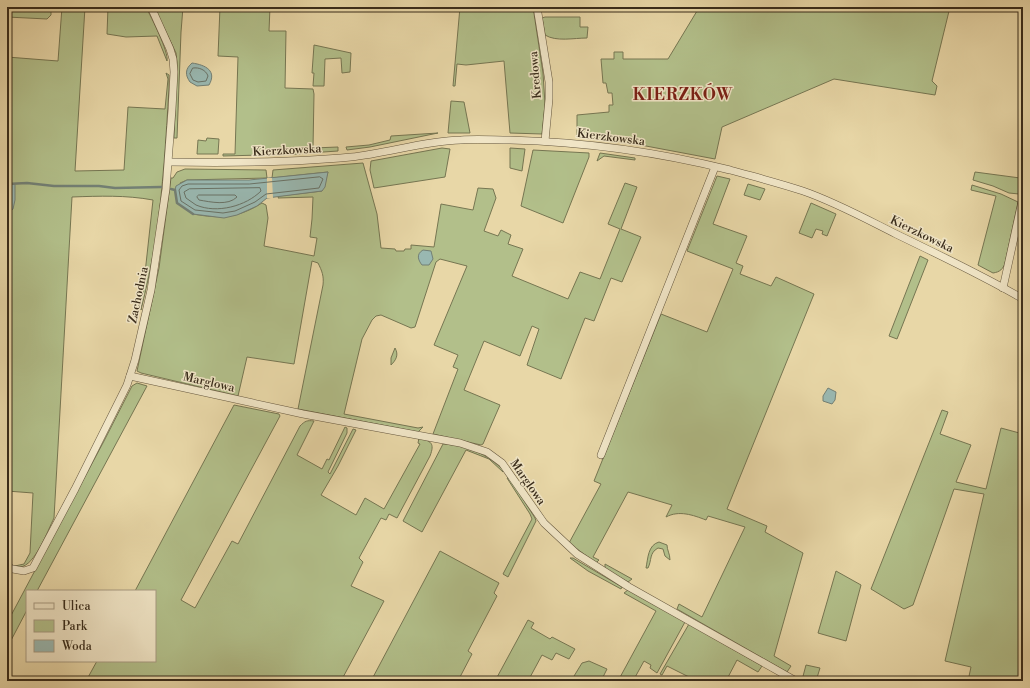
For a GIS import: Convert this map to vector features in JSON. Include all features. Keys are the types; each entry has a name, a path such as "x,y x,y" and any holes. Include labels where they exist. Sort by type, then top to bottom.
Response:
{"street":[{"name":"Zachodnia","path":"7,568 24,571 33,568 124,393 135,360 155,268 168,162 172,109 173,59 167,41 151,7"},
{"name":"Kredowa","path":"537,7 549,82 545,141"},
{"name":"Kierzkowska","path":"168,162 270,163 364,155 446,141 478,140 545,141 620,148 715,167 765,180 813,195 943,257 1023,299"},
{"path":"601,455 715,167"},
{"path":"1003,288 1023,197"},
{"name":"Marglowa","path":"130,376 303,414 460,443 487,452 496,457 502,463 544,523 578,554 629,587 796,681"}],"green space":[{"path":"7,7 51,7 51,15 47,19 7,17"},
{"path":"62,7 85,7 75,171 124,170 128,107 165,109 168,79 166,73 169,75 169,88 164,163 156,238 141,310 153,200 143,198 102,196 72,197 54,518 45,539 31,561 26,565 18,567 7,565 7,563 15,566 24,564 30,553 33,493 7,491 7,57 58,61"},
{"path":"108,7 146,7 163,43 167,61 157,36 126,37 107,34"},
{"path":"154,7 183,7 177,138 174,138 177,62 176,53"},
{"path":"220,7 270,7 269,31 286,31 285,88 313,89 313,148 338,147 338,151 309,153 309,149 301,149 301,154 223,156 223,154 235,154 238,57 218,56"},
{"path":"460,7 533,7 543,73 545,104 542,134 510,133 504,61 466,65 457,64 455,86 453,86"},
{"path":"573,7 613,7 613,11 574,11"},
{"path":"754,7 950,7 932,81 937,86 935,95 834,79 722,127 715,159 630,143 577,136 577,115 609,112 609,105 613,105 612,93 608,93 606,83 603,83 601,59 614,59 614,52 623,52 623,59 668,59 697,11 753,11"},
{"path":"580,17 580,27 588,27 587,38 560,39 545,35 542,18"},
{"path":"314,45 351,53 350,72 342,73 341,58 325,59 324,86 313,86 314,73 312,73"},
{"path":"451,101 464,102 470,133 448,133"},
{"path":"438,133 370,147 347,150 346,147 369,145 390,140 391,136"},
{"path":"207,138 219,139 218,154 197,154 198,140 206,141"},
{"path":"442,148 450,149 445,177 374,188 370,170 371,161"},
{"path":"510,148 525,149 522,171 510,168"},
{"path":"533,150 589,153 589,157 563,223 521,206"},
{"path":"600,153 635,158 635,160 604,156 597,161"},
{"path":"363,163 377,214 381,248 404,251 405,249 411,249 411,245 434,247 441,204 473,210 478,188 493,189 496,198 484,231 498,236 501,230 511,235 508,244 523,249 512,276 568,299 580,272 600,279 620,229 608,224 625,183 637,187 621,229 641,237 622,282 611,278 594,321 585,318 561,379 527,365 539,329 532,326 520,356 484,341 464,390 500,405 483,444 481,445 433,434 458,369 453,367 458,355 434,345 467,266 440,259 436,262 415,327 411,328 381,315 376,316 372,320 362,339 344,414 418,428 423,427 418,432 298,409 323,285 322,271 318,263 312,261 294,364 247,357 238,396 137,371 159,268 171,178 173,178 177,172 185,169 266,170 267,178 187,180 180,183 193,214 221,217 245,212 262,203 266,205 268,218 264,246 314,256 317,238 310,237 313,197 278,198 279,196 322,191 328,172 272,178 273,170"},
{"path":"1023,166 1023,180 1019,194 1009,193 973,180 975,172 1020,178"},
{"path":"717,176 730,179 713,224 747,236 736,263 743,266 740,274 771,286 776,277 814,294 727,509 767,526 765,532 803,553 774,656 791,666 787,672 677,609 679,604 702,617 745,527 708,516 706,520 691,515 681,514 666,517 672,505 628,492 593,557 599,560 596,563 569,543 601,484 594,481 661,314 707,332 733,269 687,251"},
{"path":"748,184 765,189 760,200 744,195"},
{"path":"972,185 1001,194 1018,202 1005,263 1001,270 995,273 978,265 996,196 971,190"},
{"path":"811,203 836,214 827,236 822,234 823,231 816,229 812,238 799,233"},
{"path":"920,256 928,260 897,339 889,336"},
{"path":"395,348 397,353 391,365 391,358"},
{"path":"137,383 147,386 38,590 26,590 26,612 7,648 7,623 132,386"},
{"path":"234,405 279,414 280,416 181,600 195,608 232,541 238,544 300,426 305,422 314,421 297,455 322,469 327,459 329,460 345,427 347,428 347,433 328,472 330,474 353,429 356,430 338,466 321,495 356,515 365,498 384,509 420,444 418,443 419,438 426,440 432,445 430,456 397,518 389,514 386,520 381,518 359,558 363,562 351,586 384,601 341,681 86,681 96,662 156,662 156,590 136,590"},
{"path":"942,410 948,412 940,434 971,445 956,482 986,489 1001,428 1023,434 1023,672 1021,681 968,681 971,667 945,661 984,494 954,489 913,605 904,609 871,589"},
{"path":"443,444 468,448 484,455 498,465 504,471 503,472 489,459 466,450 422,532 403,521"},
{"path":"509,477 536,521 508,577 503,574 532,519 507,478"},
{"path":"659,542 667,545 670,560 665,556 663,549 658,548 653,552 648,568 646,568 651,549"},
{"path":"440,551 499,583 494,593 497,596 468,651 472,654 460,677 468,681 371,681"},
{"path":"570,558 573,558 622,587 621,589 588,571"},
{"path":"605,564 632,579 628,582 605,569"},
{"path":"836,571 861,585 846,641 818,633"},
{"path":"628,590 685,622 657,673 650,668 651,665 644,661 633,681 618,681 656,611 624,593"},
{"path":"528,620 534,623 531,628 550,639 552,637 575,649 569,659 556,653 552,660 542,655 528,681 495,681"},
{"path":"689,624 762,666 758,672 737,660 726,681 687,681 689,677 667,666 662,675 660,674"},
{"path":"589,661 607,669 601,681 571,681 582,663"},
{"path":"806,665 820,668 816,681 802,680"}],"water":[{"path":"192,63 202,65 211,72 212,76 209,85 197,86 190,82 186,72"},
{"path":"328,172 325,187 322,191 267,198 257,206 237,215 224,218 193,214 177,203 175,190 176,186 187,180 249,180"},
{"path":"7,184 15,184 15,200 13,209 7,214"},
{"path":"423,250 431,251 433,259 429,265 422,265 419,261 419,253"},
{"path":"828,388 836,392 835,400 832,404 823,401 823,396"}],"pier":[{"path":"267,178 272,178 273,198 267,198"}],"waterway":[{"path":"7,184 27,183 54,186 99,186 115,188 161,187"},
{"path":"171,189 175,190 177,203 193,214"}],"district":[{"name":"KIERZKÓW","path":"683,94"}]}
